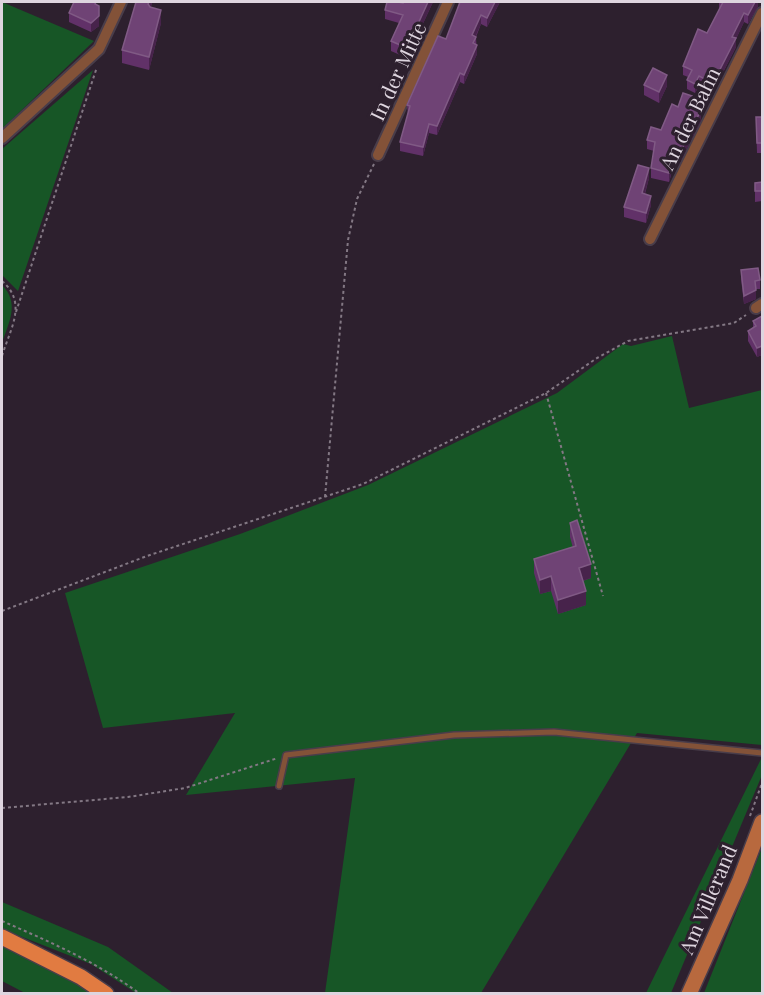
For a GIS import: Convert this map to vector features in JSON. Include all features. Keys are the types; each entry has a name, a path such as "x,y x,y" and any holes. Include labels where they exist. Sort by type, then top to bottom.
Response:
{"main road":[{"name":"Am Villerand","path":"689,993 762,822"},
{"path":"2,937 81,977 106,993"}],"street":[{"path":"2,138 99,49 121,2"},
{"name":"In der Mitte","path":"378,155 448,2"},
{"name":"An der Bahn","path":"650,239 762,13"}],"lane":[{"path":"279,786 286,755 454,735 554,732 762,753"}],"path":[{"path":"2,356 98,62"},
{"path":"325,497 348,240 357,199 378,155"},
{"path":"2,281 12,290 16,300 16,312"},
{"path":"2,611 127,563 363,484 546,393 597,358 628,341 734,323 759,306"},
{"path":"546,393 603,596"},
{"path":"2,808 128,797 185,789 286,755"},
{"path":"2,921 44,939 125,982 140,993"}],"green space":[{"path":"2,2 94,41 2,129"},
{"path":"93,70 18,291 2,275 2,149"},
{"path":"2,285 11,299 12,306 2,343"},
{"path":"672,336 689,408 762,390 762,745 637,733 481,993 325,993 355,778 186,795 235,713 103,728 65,593 240,534 368,485 557,393 623,344 631,346"},
{"path":"762,757 762,775 671,993 646,993"},
{"path":"762,848 762,993 704,993"},
{"path":"2,902 108,947 173,993 136,993 91,964 2,929"},
{"path":"2,944 101,993 25,993 2,981"}],"building":[{"path":"74,2 96,2 95,4 99,6 99,16 91,23 69,13"},
{"path":"136,2 149,2 150,7 161,10 149,57 122,50"},
{"path":"387,2 428,2 407,48 391,41 403,15 385,10"},
{"path":"460,2 495,2 487,18 481,15 472,35 476,37 473,43 477,45 464,75 460,73 437,126 429,124 423,147 400,142 410,106 407,105 438,36 446,39"},
{"path":"723,2 755,2 748,15 744,13 732,37 736,38 713,83 699,76 695,84 687,80 692,70 683,66 698,29 707,33"},
{"path":"653,68 667,75 659,92 644,85"},
{"path":"683,93 692,96 689,104 701,110 678,157 674,156 669,173 651,168 655,142 647,140 651,127 661,130 672,104 678,107"},
{"path":"756,117 762,117 762,143 757,143"},
{"path":"638,165 649,168 642,193 651,196 646,213 624,207"},
{"path":"762,182 762,191 755,191 755,183"},
{"path":"758,268 760,280 755,281 756,290 744,296 741,270"},
{"path":"762,316 762,346 757,348 748,331 756,326 753,321"},
{"path":"577,520 591,564 579,568 586,591 558,600 551,576 540,580 534,559 576,546 570,523"}]}
